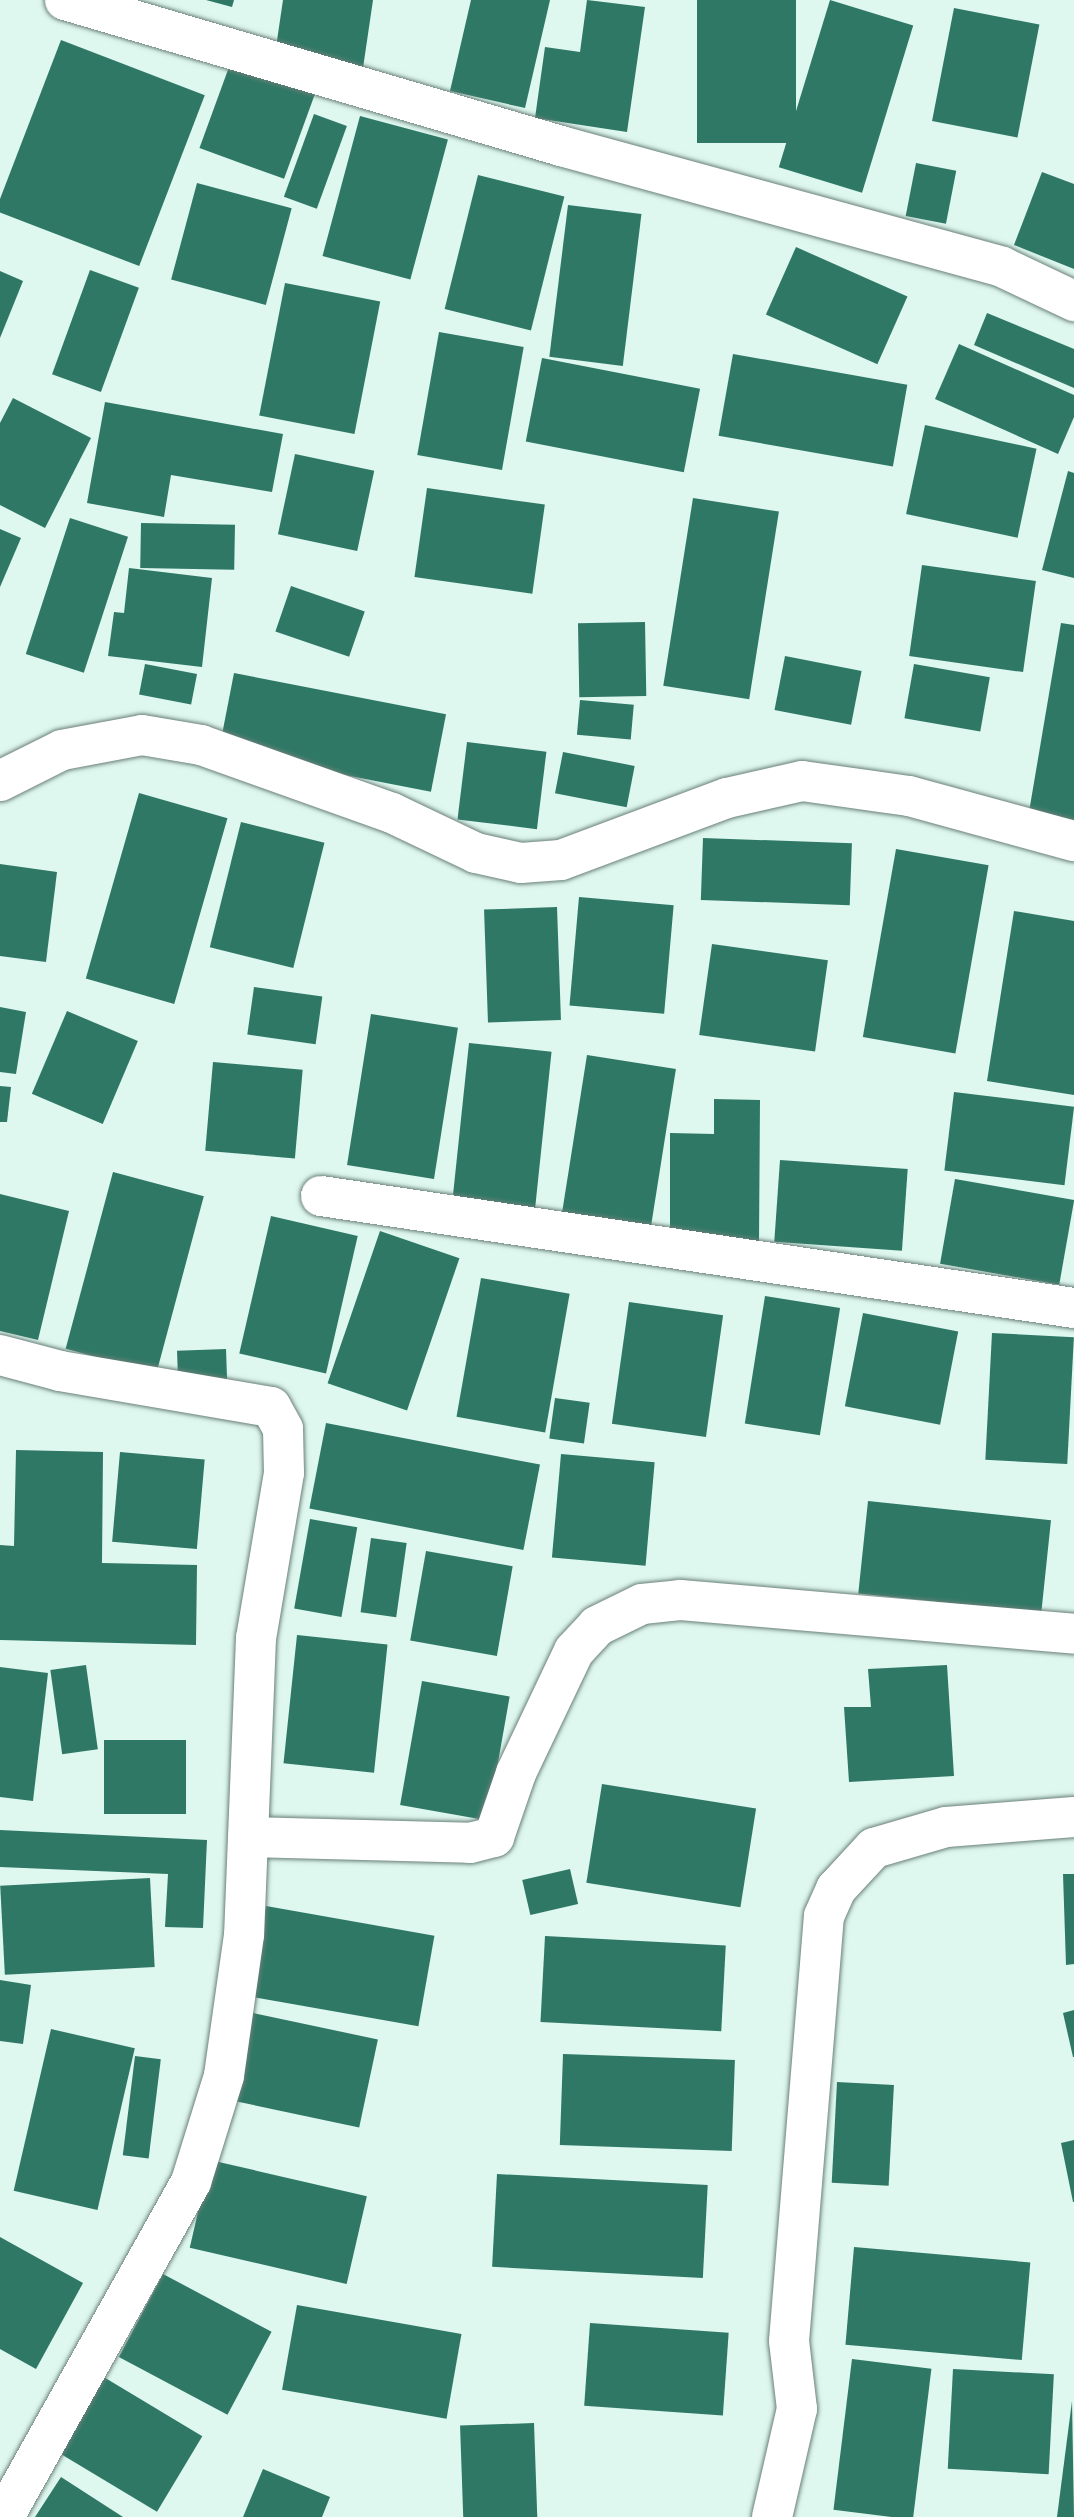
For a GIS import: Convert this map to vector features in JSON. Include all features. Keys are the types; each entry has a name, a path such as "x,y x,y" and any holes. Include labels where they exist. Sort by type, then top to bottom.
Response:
{"street":[{"path":"65,0 561,146 1002,267 1074,301"},
{"path":"0,781 62,750 142,735 201,745 392,813 476,853 521,863 561,860 727,798 802,781 909,796 1074,841"},
{"path":"321,1196 1074,1308"},
{"path":"0,1355 75,1373 243,1399 271,1407 279,1416 284,1473 256,1638 244,1935 224,2076 191,2182 4,2517"},
{"path":"248,1837 470,1843 494,1837 516,1773 574,1651 597,1626 642,1604 680,1600 1074,1634"},
{"path":"772,2517 797,2409 789,2341 824,1916 836,1889 874,1848 946,1827 1074,1817"}],"building":[{"path":"206,0 234,0 232,7"},
{"path":"283,0 373,0 363,68 275,54"},
{"path":"471,0 550,0 525,108 450,91"},
{"path":"587,0 645,7 627,132 535,118 545,47 580,52"},
{"path":"697,0 796,0 796,143 697,143"},
{"path":"830,0 913,25 862,193 779,167"},
{"path":"954,8 1039,25 1017,137 932,121"},
{"path":"61,40 205,95 139,266 0,213 0,199"},
{"path":"233,56 318,87 284,179 199,148"},
{"path":"314,114 347,126 317,209 284,197"},
{"path":"360,116 448,140 410,280 322,256"},
{"path":"916,163 956,171 946,224 906,216"},
{"path":"1042,172 1074,184 1074,269 1014,245"},
{"path":"478,175 564,197 531,330 445,309"},
{"path":"197,183 292,208 266,305 171,280"},
{"path":"568,205 641,214 623,366 549,357"},
{"path":"796,247 907,297 877,364 766,315"},
{"path":"90,270 139,288 101,392 52,374"},
{"path":"0,271 23,281 0,338"},
{"path":"285,283 380,302 354,434 259,416"},
{"path":"987,313 1074,349 1074,388 974,345"},
{"path":"439,332 524,347 502,470 417,455"},
{"path":"959,344 1074,395 1074,417 1058,454 935,399"},
{"path":"733,354 907,385 893,466 719,436"},
{"path":"542,358 700,389 684,472 526,441"},
{"path":"13,398 91,438 45,528 0,505 0,423"},
{"path":"105,402 283,434 272,492 171,475 164,517 87,503"},
{"path":"925,425 1037,449 1018,538 906,514"},
{"path":"295,454 374,471 357,551 278,534"},
{"path":"1068,471 1074,473 1074,578 1042,570"},
{"path":"427,488 545,505 532,594 414,577"},
{"path":"693,498 779,512 749,699 663,686"},
{"path":"70,518 128,537 84,673 26,654"},
{"path":"141,523 235,525 234,570 140,568"},
{"path":"0,529 21,538 0,587"},
{"path":"922,565 1036,581 1023,672 909,656"},
{"path":"129,568 212,578 202,667 108,656 114,612 124,613"},
{"path":"291,586 365,611 349,657 275,631"},
{"path":"645,622 646,696 579,697 578,623"},
{"path":"1061,623 1074,625 1074,820 1029,812"},
{"path":"785,656 862,671 851,725 775,710"},
{"path":"145,664 197,674 191,705 139,694"},
{"path":"914,664 990,677 980,732 904,718"},
{"path":"234,673 446,714 431,792 219,751"},
{"path":"580,700 634,705 631,740 577,735"},
{"path":"467,742 546,752 537,829 457,819"},
{"path":"563,752 635,766 627,807 555,793"},
{"path":"139,793 227,818 174,1004 86,979"},
{"path":"241,822 324,843 293,968 210,947"},
{"path":"703,838 852,843 850,905 701,900"},
{"path":"896,849 989,865 955,1053 863,1037"},
{"path":"0,864 57,872 46,962 0,956"},
{"path":"579,897 674,905 664,1014 570,1006"},
{"path":"557,907 561,1020 488,1022 484,910"},
{"path":"1014,911 1074,921 1074,1095 987,1081"},
{"path":"712,944 828,960 815,1051 699,1035"},
{"path":"254,987 322,997 316,1044 247,1035"},
{"path":"0,1007 26,1012 16,1074 0,1072"},
{"path":"67,1011 138,1041 103,1124 32,1094"},
{"path":"371,1014 458,1028 434,1179 347,1165"},
{"path":"469,1043 552,1052 534,1215 452,1206"},
{"path":"587,1055 676,1069 650,1235 561,1221"},
{"path":"213,1062 303,1070 295,1159 205,1151"},
{"path":"0,1086 11,1087 7,1122 0,1122"},
{"path":"954,1092 1074,1107 1064,1185 944,1170"},
{"path":"714,1099 760,1100 759,1241 670,1240 670,1133 714,1134"},
{"path":"780,1160 908,1169 902,1251 774,1242"},
{"path":"113,1172 204,1196 156,1373 66,1349"},
{"path":"955,1179 1074,1200 1059,1285 940,1264"},
{"path":"0,1194 69,1211 38,1340 0,1331"},
{"path":"271,1216 358,1236 326,1373 239,1353"},
{"path":"380,1231 459,1258 407,1411 328,1383"},
{"path":"481,1278 570,1294 545,1432 457,1417"},
{"path":"765,1296 840,1308 820,1435 745,1423"},
{"path":"629,1302 723,1315 706,1437 612,1424"},
{"path":"863,1313 958,1332 940,1425 845,1406"},
{"path":"992,1333 1074,1337 1067,1464 985,1460"},
{"path":"226,1349 227,1384 178,1386 177,1351"},
{"path":"555,1398 590,1403 584,1443 549,1439"},
{"path":"326,1423 540,1465 523,1550 309,1508"},
{"path":"16,1450 103,1452 102,1563 197,1565 196,1645 0,1640 0,1545 14,1546"},
{"path":"120,1452 205,1459 197,1549 112,1542"},
{"path":"561,1454 655,1462 646,1566 552,1558"},
{"path":"868,1501 1051,1520 1041,1613 858,1593"},
{"path":"310,1519 357,1527 341,1617 294,1609"},
{"path":"371,1538 407,1543 396,1617 361,1612"},
{"path":"426,1551 513,1566 497,1656 410,1641"},
{"path":"297,1635 388,1645 374,1773 284,1763"},
{"path":"86,1665 98,1749 62,1754 50,1670"},
{"path":"947,1665 954,1776 849,1782 844,1707 871,1707 868,1669"},
{"path":"0,1667 48,1673 33,1801 0,1797"},
{"path":"422,1681 510,1696 488,1821 400,1805"},
{"path":"104,1740 186,1740 186,1814 104,1814"},
{"path":"602,1784 756,1808 740,1907 586,1883"},
{"path":"0,1830 207,1840 203,1928 165,1927 168,1874 0,1867"},
{"path":"570,1869 578,1904 530,1915 522,1880"},
{"path":"1063,1874 1074,1874 1074,1964 1066,1965"},
{"path":"150,1878 155,1967 5,1975 0,1886"},
{"path":"266,1906 434,1936 418,2026 250,1997"},
{"path":"545,1936 726,1945 721,2031 540,2022"},
{"path":"0,1980 31,1985 23,2044 0,2041"},
{"path":"239,2010 378,2040 359,2128 220,2098"},
{"path":"1074,2010 1074,2057 1073,2057 1063,2013"},
{"path":"51,2029 135,2048 97,2210 14,2191"},
{"path":"563,2054 735,2060 732,2151 560,2145"},
{"path":"135,2056 161,2059 149,2158 123,2155"},
{"path":"837,2082 894,2085 889,2186 832,2183"},
{"path":"1074,2140 1074,2202 1073,2202 1061,2143"},
{"path":"210,2160 367,2196 347,2284 190,2248"},
{"path":"497,2174 708,2185 703,2278 492,2267"},
{"path":"0,2237 83,2283 36,2369 0,2349"},
{"path":"854,2247 1030,2262 1022,2360 845,2345"},
{"path":"163,2274 272,2332 227,2415 119,2357"},
{"path":"297,2305 461,2334 447,2419 282,2390"},
{"path":"590,2323 729,2333 723,2415 584,2406"},
{"path":"852,2359 931,2369 913,2517 833,2510"},
{"path":"953,2369 1054,2374 1049,2474 948,2469"},
{"path":"102,2376 202,2436 157,2512 57,2451"},
{"path":"1072,2401 1074,2517 1057,2517"},
{"path":"534,2423 537,2517 463,2517 460,2426"},
{"path":"263,2469 330,2497 322,2517 243,2517"},
{"path":"61,2477 123,2517 35,2517"}]}
